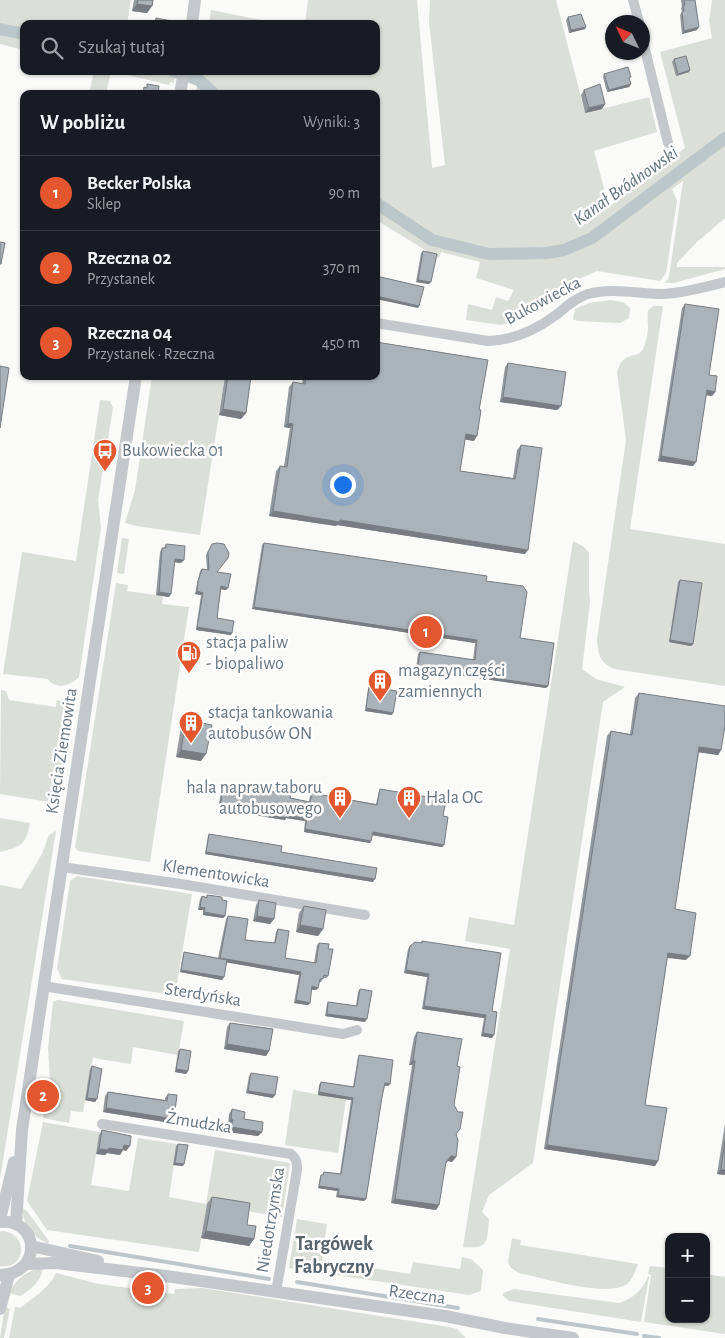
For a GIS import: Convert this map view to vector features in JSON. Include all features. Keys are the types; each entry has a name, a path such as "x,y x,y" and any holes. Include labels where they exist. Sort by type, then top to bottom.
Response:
{"street":[{"path":"192,20 195,0"},
{"path":"633,0 637,15"},
{"path":"647,60 668,143"},
{"path":"181,90 183,75"},
{"name":"Bukowiecka","path":"380,324 488,341 500,340 513,338 532,330 576,299 603,290 666,294 725,282"},
{"name":"Księcia Ziemowita","path":"16,1224 22,1130 135,380"},
{"name":"Klementowicka","path":"62,867 182,884 365,915"},
{"name":"Sterdyńska","path":"43,986 343,1034 357,1030"},
{"name":"Żmudzka","path":"102,1124 291,1154"},
{"name":"Księcia Ziemowita","path":"0,1220 22,1130"},
{"name":"Niedotrzymska","path":"276,1292 297,1170 297,1160 291,1154"},
{"path":"0,1220 23,1228 31,1246 26,1264 22,1268 5,1275 0,1309"},
{"name":"Rzeczna","path":"31,1246 166,1276"},
{"name":"Rzeczna","path":"26,1264 56,1263 166,1276 445,1316 505,1328 573,1338"}],"shaded area":[{"path":"0,0 131,0 128,20 20,20 20,49 0,44"},
{"path":"308,0 417,0 432,168 445,165 429,22 430,0 556,0 585,113 649,97 657,132 594,151 609,207 685,148 660,52 712,38 709,21 712,0 725,0 725,218 697,242 677,263 677,267 725,267 725,269 674,283 665,283 669,277 683,181 672,189 677,201 666,273 660,281 597,271 568,284 515,323 500,325 466,320 468,304 492,310 496,297 508,301 514,290 476,278 480,262 441,252 439,258 380,222 380,90 196,90 200,75 380,75 380,20 306,20"},
{"path":"211,10 261,20 210,20"},
{"path":"93,75 110,75 107,90 90,90"},
{"path":"128,75 175,75 174,83 170,82 169,85"},
{"path":"610,300 623,302 630,308 629,318 620,323 577,321 573,319 575,309 589,303"},
{"path":"654,306 663,306 630,529 725,544 725,686 614,669 603,661 598,649 597,639 626,440 617,372 623,360 642,351 648,332 648,311"},
{"path":"151,380 224,380 200,535 125,523 135,490"},
{"path":"100,400 110,401 113,408 98,500 101,528 79,677 71,683 59,686 48,679 3,674 22,552 76,561"},
{"path":"122,538 129,539 124,574 117,573"},
{"path":"573,541 584,547 589,553 590,602 582,669 596,679 625,687 603,702 533,1163 489,1195 482,1212 489,1219 485,1242 478,1247 463,1247 510,949 465,941 469,917 514,925"},
{"path":"116,583 128,585 127,591 163,596 162,604 189,607 150,862 78,851 75,847"},
{"path":"1,690 6,691 9,700 56,707 57,700 65,703 74,713 62,796 55,803 0,794"},
{"path":"0,818 30,823 24,841 21,844 0,852"},
{"path":"56,831 0,1179 0,885 21,889 42,854 49,835"},
{"path":"77,876 192,894 175,995 62,979 57,969 70,881"},
{"path":"58,1000 184,1021 178,1055 133,1047 131,1064 93,1058 83,1112 71,1111 69,1123 43,1118 50,1079 48,1048 53,1002"},
{"path":"293,1090 346,1099 338,1153 285,1145"},
{"path":"43,1122 100,1132 91,1185 129,1191 138,1138 177,1144 169,1197 206,1204 215,1150 290,1163 282,1217 207,1204 199,1252 47,1230 27,1201"},
{"path":"22,1208 27,1211 49,1241 48,1244 33,1234 26,1225"},
{"path":"297,1219 327,1224 322,1260 410,1274 413,1262 460,1269 462,1257 471,1259 483,1270 481,1291 469,1295 289,1268"},
{"path":"0,1232 12,1234 21,1245 19,1258 15,1263 8,1266 0,1266"},
{"path":"512,1238 521,1240 520,1245 638,1264 629,1282 618,1288 605,1289 574,1286 519,1273 511,1268 508,1262"},
{"path":"650,1266 665,1268 665,1323 710,1323 710,1275 725,1277 725,1334 644,1322 651,1275 648,1274"},
{"path":"43,1268 38,1281 28,1291 20,1296 9,1293 15,1283 23,1276"},
{"path":"56,1273 99,1284 174,1294 175,1289 203,1288 449,1327 457,1329 466,1338 9,1338 15,1307 20,1308 40,1292"},
{"path":"648,1276 641,1322 509,1301 503,1296 503,1293 514,1289 619,1303 636,1293 643,1286"},
{"path":"5,1306 10,1309 4,1338 0,1338"}],"building":[{"path":"138,0 153,0 152,6 137,4"},
{"path":"684,0 695,0 699,27 684,31 682,12 684,11 683,5 685,5"},
{"path":"581,14 586,27 571,30 568,17"},
{"path":"686,56 690,70 678,74 674,59"},
{"path":"628,67 631,84 609,90 604,74"},
{"path":"147,84 159,86 158,90 144,90 144,87 147,88"},
{"path":"600,84 605,104 589,108 584,90"},
{"path":"0,242 5,243 1,264 0,264"},
{"path":"423,251 437,254 431,282 418,280"},
{"path":"380,277 424,287 419,306 380,297"},
{"path":"685,304 719,309 709,375 717,376 715,392 707,390 696,462 661,456"},
{"path":"380,343 488,360 479,410 481,410 477,436 466,434 460,471 515,479 521,445 542,448 528,550 273,511 280,466 287,467 293,424 288,423 293,382 305,384 306,380 380,380"},
{"path":"508,363 566,372 561,406 503,397"},
{"path":"0,366 9,368 0,428"},
{"path":"227,380 250,380 246,413 223,409"},
{"path":"264,543 487,576 486,581 523,586 527,592 520,638 554,643 548,686 418,667 420,652 475,660 477,640 254,607"},
{"path":"166,544 185,546 184,560 175,559 171,594 159,592 162,548 166,548"},
{"path":"212,544 224,544 229,553 228,558 217,572 231,574 228,588 221,586 217,618 234,621 232,633 197,627 203,593 197,591 198,581 202,569 209,570 208,552"},
{"path":"680,580 702,583 693,644 670,640"},
{"name":"magazyn części zamiennych","path":"369,687 397,691 393,713 366,708"},
{"path":"639,693 725,706 725,726 721,750 699,747 675,909 696,913 690,956 668,953 645,1105 667,1108 658,1161 547,1145 611,731 632,735"},
{"name":"stacja tankowania autobusów ON","path":"186,720 212,725 206,754 181,750"},
{"path":"224,783 291,795 290,798 310,802 312,793 377,805 380,789 446,800 443,816 448,817 444,845 373,832 371,841 305,829 307,819 287,815 286,818 220,806"},
{"path":"209,834 282,846 281,852 377,868 375,879 206,852"},
{"path":"207,895 222,897 222,900 227,901 225,916 204,912 205,908 200,907 202,896 207,898"},
{"path":"259,900 276,903 274,919 257,916"},
{"path":"304,906 326,910 323,929 300,925"},
{"path":"228,916 248,919 245,940 275,943 278,929 289,931 285,958 316,963 319,943 329,944 328,949 333,949 328,976 324,975 323,979 320,979 318,988 312,986 310,1003 296,1000 301,972 220,958"},
{"path":"422,941 501,953 492,1011 497,1012 494,1035 483,1033 486,1015 424,1006 429,974 406,970 410,946 415,942 422,943"},
{"path":"184,952 227,960 224,977 181,970"},
{"path":"360,989 372,991 367,1019 327,1014 328,1002 357,1006"},
{"path":"230,1023 273,1029 269,1051 227,1044"},
{"path":"417,1032 462,1039 457,1066 460,1067 454,1105 458,1112 463,1112 460,1129 456,1134 458,1140 456,1157 451,1156 446,1162 439,1205 395,1199 415,1061 413,1060"},
{"path":"180,1049 191,1051 188,1071 176,1069"},
{"path":"359,1055 393,1060 390,1084 385,1083 382,1097 366,1199 338,1195 339,1189 319,1186 321,1175 324,1172 341,1174 353,1098 319,1092 321,1082 354,1087"},
{"path":"92,1066 102,1069 97,1099 87,1098"},
{"path":"251,1073 278,1077 275,1095 248,1091"},
{"path":"108,1092 167,1101 168,1094 177,1095 174,1119 106,1108"},
{"path":"232,1109 245,1112 244,1119 263,1122 262,1132 231,1127 233,1120 231,1119"},
{"path":"102,1130 131,1136 130,1146 124,1145 123,1150 99,1149"},
{"path":"725,1141 725,1170 721,1169"},
{"path":"178,1144 188,1145 184,1164 175,1163"},
{"path":"212,1197 250,1203 247,1225 256,1226 254,1239 206,1231"}],"waterway":[{"name":"Kanał Bródnowski","path":"0,29 20,33"},
{"name":"Kanał Bródnowski","path":"185,75 199,80 210,90"},
{"name":"Kanał Bródnowski","path":"380,206 432,240 489,254 547,253 564,250 592,238 725,138"},
{"path":"70,1246 269,1279"},
{"path":"297,1282 458,1308"},
{"path":"538,1319 637,1334"},
{"path":"644,1336 659,1338"}],"place":[{"name":"Bukowiecka 01","path":"105,472"},
{"name":"Becker Polska","path":"426,632"},
{"name":"stacja paliw - biopaliwo","path":"189,674"},
{"name":"magazyn części zamiennych","path":"380,702"},
{"name":"stacja tankowania autobusów ON","path":"191,744"},
{"name":"hala napraw taboru autobusowego","path":"340,819"},
{"name":"Hala OC","path":"409,819"},
{"name":"Rzeczna 02","path":"43,1096"},
{"name":"Rzeczna 04","path":"148,1288"}],"district":[{"name":"Targówek Fabryczny","path":"334,1256"}]}
